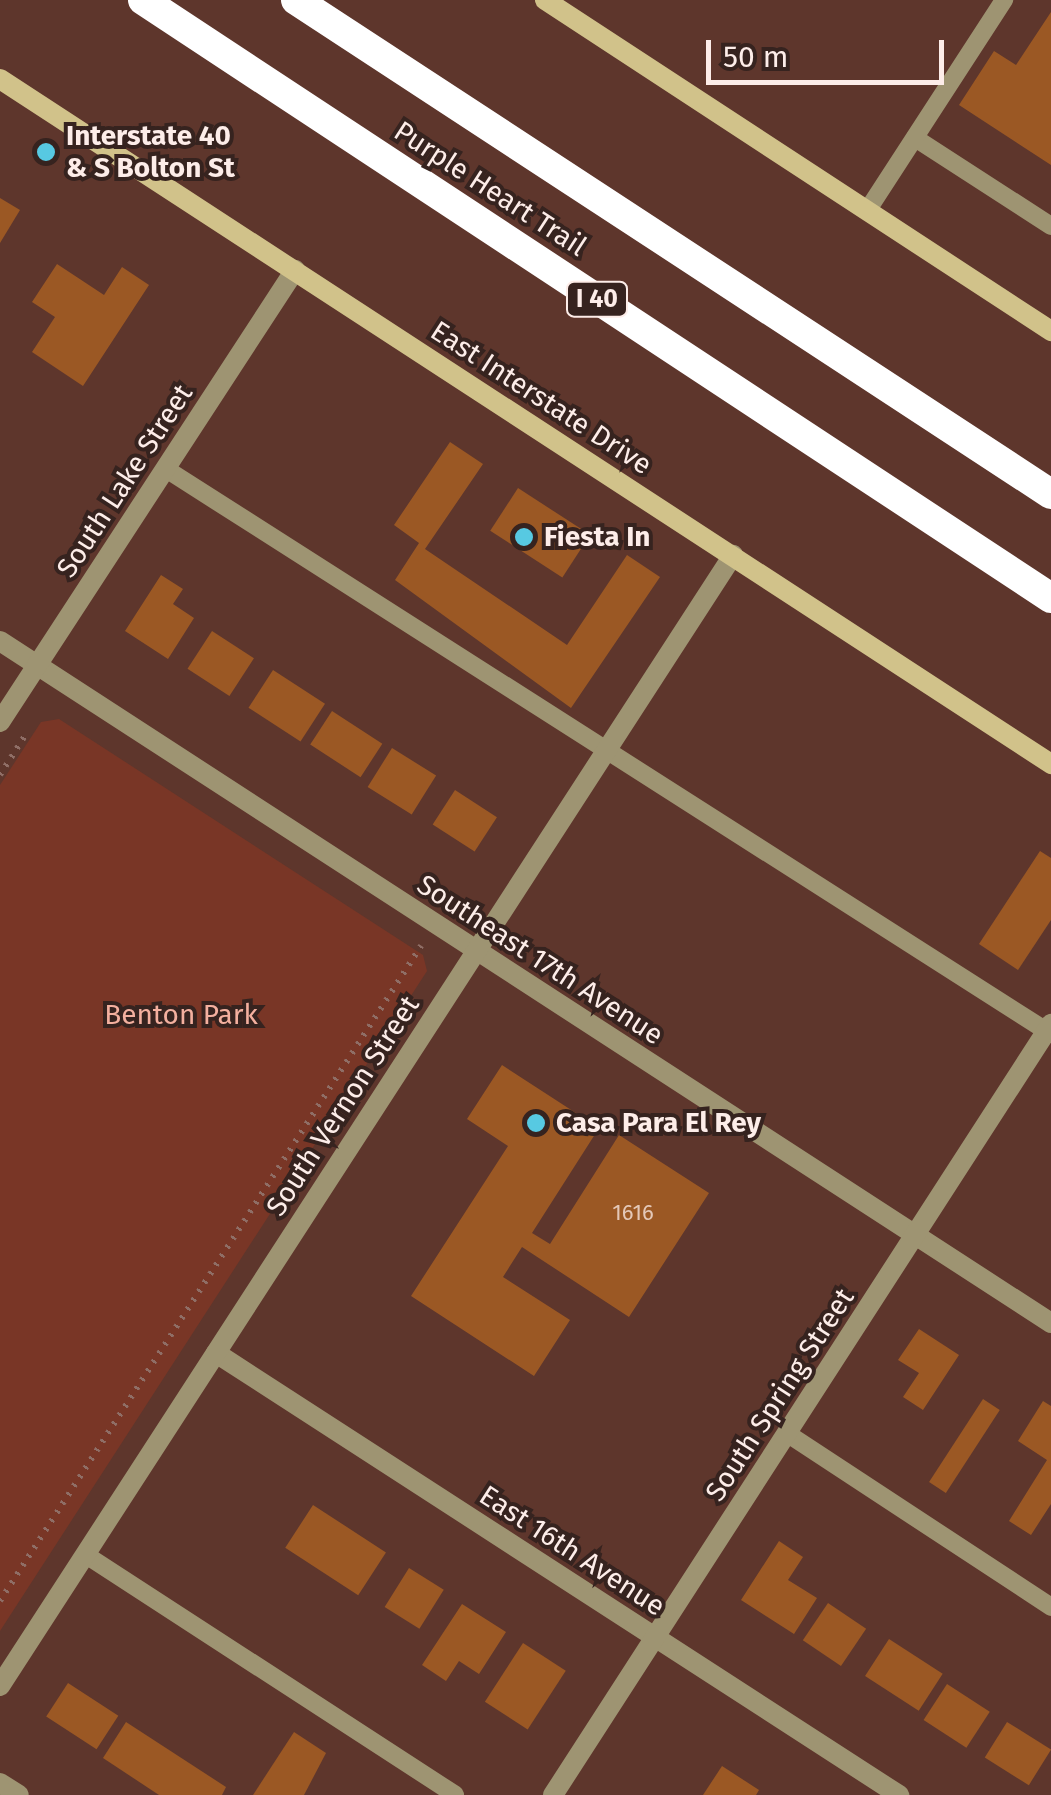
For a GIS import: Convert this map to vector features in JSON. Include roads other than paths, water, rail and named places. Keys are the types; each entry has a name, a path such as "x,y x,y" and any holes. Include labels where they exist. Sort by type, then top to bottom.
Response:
{"highway":[{"name":"Purple Heart Trail","path":"143,0 1051,598"},
{"name":"Purple Heart Trail","path":"296,0 1051,494"}],"main road":[{"path":"545,0 1051,331"},
{"name":"East Interstate Drive","path":"0,79 1051,764"}],"street":[{"name":"South Lake Street","path":"0,722 295,270"},
{"name":"South Vernon Street","path":"0,1686 733,555"},
{"name":"Southeast 17th Avenue","path":"0,641 1051,1323"},
{"name":"South Spring Street","path":"553,1795 1050,1030"},
{"name":"East 16th Avenue","path":"216,1353 899,1795"},
{"path":"0,1783 19,1795"}],"lane":[{"path":"868,211 1004,0"},
{"path":"915,138 1051,226"},
{"path":"166,469 604,752 1050,1030"},
{"path":"788,1434 1051,1607"},
{"path":"86,1555 455,1795"}],"place":[{"name":"Interstate 40 & S Bolton St","path":"46,152"},
{"name":"Fiesta In","path":"524,537"},
{"name":"Casa Para El Rey","path":"536,1123"}],"park label":[{"name":"Benton Park","path":"181,1015"}]}
